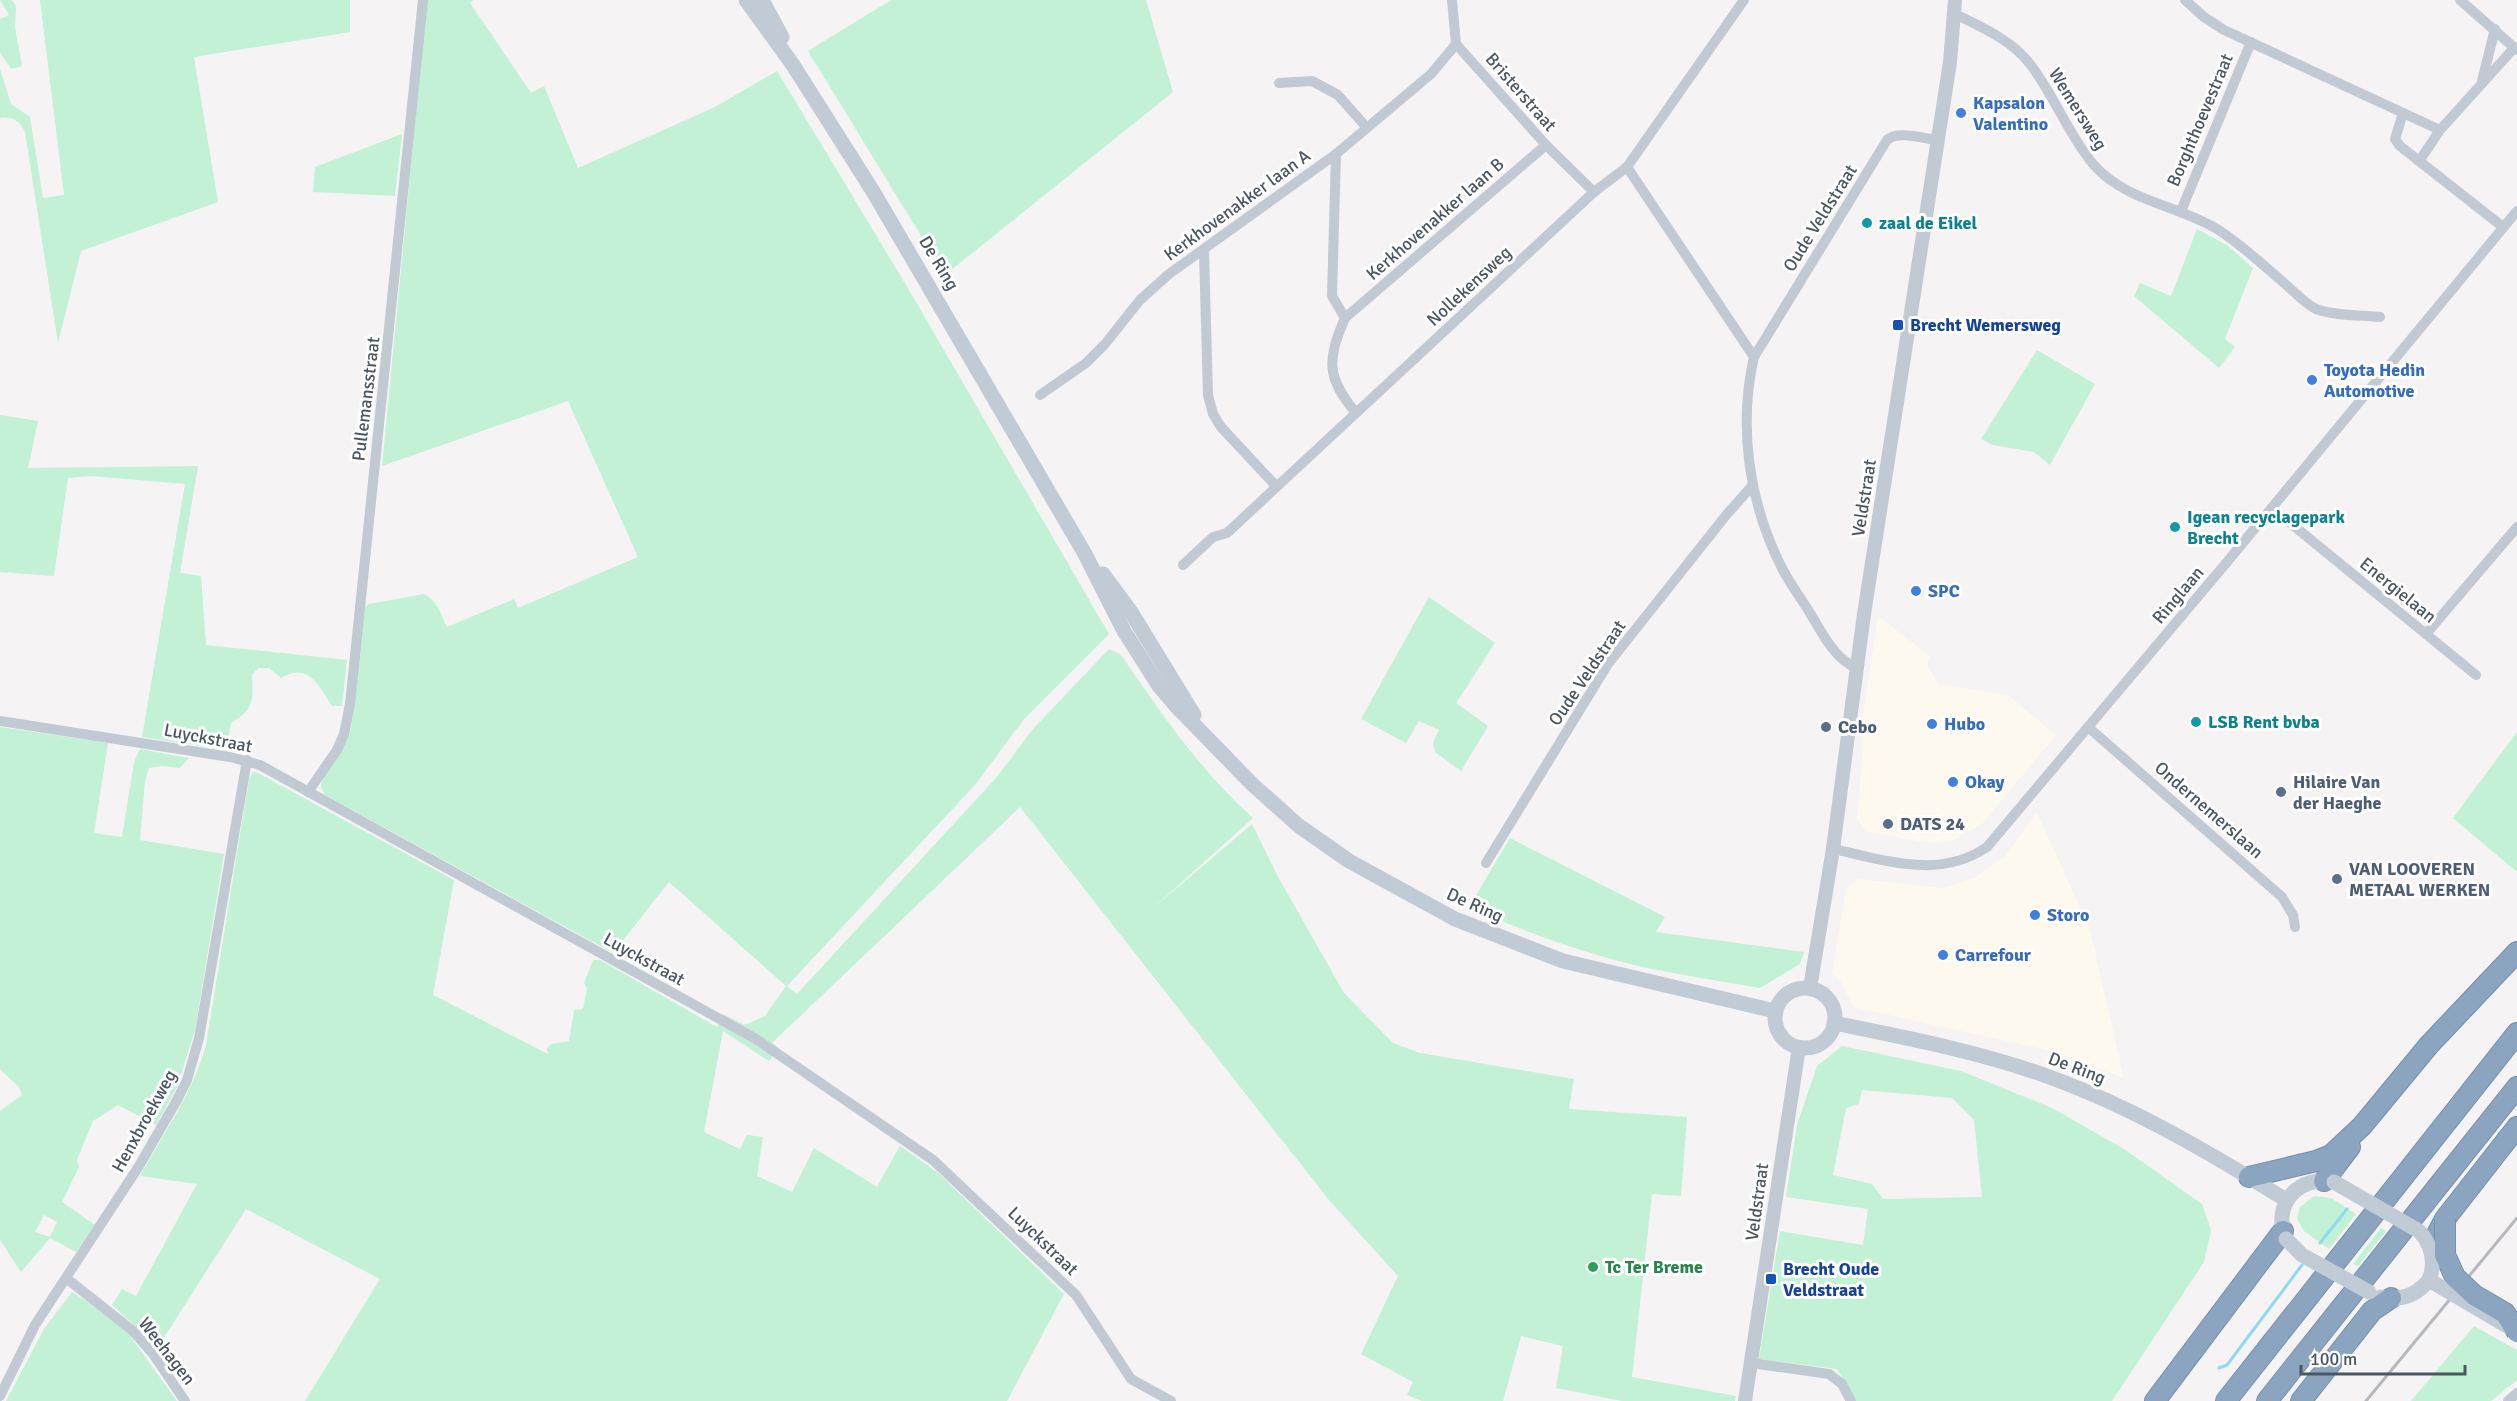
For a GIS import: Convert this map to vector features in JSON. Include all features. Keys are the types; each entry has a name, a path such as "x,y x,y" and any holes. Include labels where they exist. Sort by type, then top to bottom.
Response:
{"highway":[{"path":"2249,1177 2324,1158 2362,1126 2429,1045 2517,952"},
{"path":"2226,1401 2517,1033"},
{"path":"2267,1401 2517,1087"},
{"path":"2329,1182 2362,1126"},
{"path":"2431,1272 2437,1231 2517,1127"},
{"path":"2445,1219 2445,1255 2455,1277 2474,1295 2505,1313 2517,1332"},
{"path":"2155,1401 2284,1235"},
{"path":"2301,1401 2372,1311 2391,1298"}],"main road":[{"name":"De Ring","path":"746,0 793,65 880,202 1085,554 1124,631 1159,686 1253,785 1299,826 1349,861 1455,919 1563,961 1775,1011"},
{"path":"762,0 776,24 793,65"},
{"path":"1810,988 1826,996 1834,1013 1834,1023 1826,1039 1819,1044 1799,1047 1784,1039 1778,1032 1775,1011 1783,997 1791,991 1810,988"},
{"name":"De Ring","path":"1834,1023 1958,1051 2051,1077 2148,1120 2286,1200"},
{"path":"2329,1182 2419,1231 2429,1243 2431,1272 2411,1295 2391,1298 2370,1292 2302,1255 2284,1235 2282,1212 2286,1200 2294,1190 2305,1183 2329,1182"},
{"path":"2431,1272 2517,1332"}],"street":[{"name":"Pullemansstraat","path":"308,792 337,750 344,734 350,704 423,0"},
{"path":"1452,0 1456,44"},
{"name":"Nollekensweg","path":"1183,565 1213,537 1227,533 1594,192 1627,166 1744,0"},
{"name":"Veldstraat","path":"1810,988 1833,849 1856,668 1950,62 1955,0"},
{"name":"Borghthoevestraat","path":"2185,0 2204,17 2251,42 2440,130"},
{"path":"2420,160 2440,130 2482,82 2516,49 2460,0"},
{"name":"Wemersweg","path":"1954,14 1987,30 2014,48 2030,63 2092,163 2107,177 2160,206 2181,211 2217,230 2317,309 2380,317"},
{"path":"2482,82 2495,29"},
{"name":"Borghthoevestraat","path":"2181,211 2251,42"},
{"name":"Kerkhovenakker laan A","path":"1040,395 1086,363 1105,344 1140,300 1169,274 1204,252 1336,154 1431,74 1456,44"},
{"name":"Bristerstraat","path":"1456,44 1546,145 1594,192"},
{"path":"1279,83 1312,81 1338,95 1367,128"},
{"path":"2403,113 2394,139 2400,146 2503,227"},
{"name":"Oude Veldstraat","path":"1856,668 1839,658 1781,567 1765,526 1753,484 1746,431 1746,405 1754,357 1887,140 1891,136 1900,136 1938,140"},
{"name":"Kerkhovenakker laan B","path":"1345,318 1546,145"},
{"path":"1336,154 1332,296 1345,318 1334,344 1331,362 1333,376 1341,395 1356,413"},
{"path":"1627,166 1754,357"},
{"name":"Ringlaan","path":"1833,849 1932,867 1956,863 1972,857 1987,847 2272,508 2517,211"},
{"path":"1204,252 1208,395 1213,414 1233,441 1276,486"},
{"name":"Oude Veldstraat","path":"1486,863 1608,664 1753,484"},
{"name":"Energielaan","path":"2272,508 2476,675"},
{"path":"2426,634 2517,526"},
{"name":"Luyckstraat","path":"0,721 247,760 756,1039 933,1160 1076,1295 1131,1379 1171,1401"},
{"name":"Ondernemerslaan","path":"2088,727 2282,897 2293,915 2295,927"},
{"name":"Henxbroekweg","path":"0,1396 35,1325 139,1166 190,1071 200,1038 247,760"},
{"name":"Veldstraat","path":"1745,1401 1799,1047"},
{"name":"Weehagen","path":"66,1278 133,1331 153,1354 185,1401"},
{"path":"1751,1363 1829,1374 1842,1384 1851,1401"},
{"path":"2508,1401 2517,1393"}],"shaded area":[{"path":"1878,616 1930,656 1927,664 1938,684 2008,695 2056,735 1982,824 1950,842 1930,843 1866,832 1857,819 1862,758 1861,726"},
{"path":"2037,812 2090,930 2124,1078 2051,1051 1853,1007 1842,983 1832,973 1846,889 1859,879 1943,888 1974,878 2004,857"}],"green space":[{"path":"0,0 12,0 16,6 15,27 22,66 11,69 0,52 0,19 9,15"},
{"path":"40,0 350,0 350,32 194,57 218,202 81,251 58,343 25,132 16,120 0,118 0,69 11,104 30,117 43,198 64,195"},
{"path":"427,0 474,0 470,3 531,93 544,86 578,168 713,108 777,71 909,290 1109,634 1024,719 974,786 787,986 797,994 996,778 1032,730 1109,649 1120,654 1166,719 1215,781 1253,818 1151,910 1252,824 1277,875 1344,993 1393,1043 1420,1053 1574,1079 1569,1109 1687,1117 1681,1196 1652,1194 1632,1377 1736,1396 1735,1401 1622,1401 1556,1388 1563,1346 1521,1336 1503,1401 1422,1401 1407,1395 1413,1382 1361,1354 1398,1276 1329,1200 1020,807 772,1043 778,1047 769,1061 723,1031 704,1132 740,1149 747,1135 763,1137 757,1176 792,1192 814,1148 877,1187 900,1146 937,1172 1064,1294 1007,1401 305,1401 380,1279 246,1209 156,1350 112,1305 122,1289 136,1296 197,1184 140,1176 186,1096 206,1045 249,779 253,772 454,880 433,995 548,1054 547,1049 551,1044 569,1041 574,1010 583,1009 587,988 584,983 593,960 600,960 717,1027 723,1014 745,1025 765,1016 786,986 669,882 613,953 325,795 322,789 321,785 325,776 351,730 364,608 369,604 424,594 436,604 447,627 514,599 518,608 638,557 568,401 382,466"},
{"path":"891,0 1146,0 1173,92 945,275 808,51"},
{"path":"402,134 395,196 313,192 315,167"},
{"path":"2197,229 2227,245 2253,268 2225,339 2235,347 2219,368 2134,296 2140,283 2171,296"},
{"path":"2037,350 2095,384 2050,465 2034,452 1993,445 1981,439"},
{"path":"0,415 38,421 28,468 198,466 180,573 201,576 206,645 347,660 342,706 332,706 318,684 306,674 290,674 281,678 269,668 258,668 252,675 250,704 244,714 231,723 226,750 142,737 185,484 91,476 68,478 54,576 0,572"},
{"path":"1429,597 1495,643 1456,703 1488,726 1461,771 1435,752 1433,743 1439,730 1419,721 1406,743 1361,719"},
{"path":"0,727 108,743 94,833 122,837 134,762 140,749 189,758 180,768 162,766 149,768 145,781 140,840 224,854 195,1030 177,1087 156,1125 118,1105 93,1121 77,1160 79,1167 62,1202 95,1225 76,1252 50,1238 21,1272 0,1240 0,1111 22,1095 19,1087 0,1069","holes":["44,1215 57,1222 50,1237 35,1232"]},
{"path":"2517,732 2517,872 2453,818"},
{"path":"1510,838 1665,917 1656,932 1804,952 1800,964 1760,988 1701,978 1643,967 1598,955 1511,925 1469,907"},
{"path":"1842,1046 1961,1071 2052,1108 2124,1149 2202,1204 2211,1230 2204,1262 2112,1401 1856,1401 1837,1369 1759,1359 1780,1231 1863,1245 1868,1209 1786,1197 1797,1125 1817,1066","holes":["1862,1090 1952,1098 1974,1120 1982,1197 1883,1199 1872,1184 1833,1175 1846,1108 1859,1104"]},
{"path":"2314,1196 2331,1198 2356,1214 2329,1249 2304,1231 2297,1219 2300,1207"},
{"path":"2381,1228 2386,1231 2358,1266 2353,1264"},
{"path":"72,1292 128,1333 177,1401 6,1401 44,1329"},
{"path":"2474,1326 2517,1350 2517,1380 2491,1401 2411,1401"}],"waterway":[{"path":"2320,1243 2347,1209"},
{"path":"2219,1368 2227,1365 2302,1265"}],"railway":[{"path":"2366,1401 2517,1218"}],"place":[{"name":"Kapsalon Valentino","path":"1961,113"},
{"name":"zaal de Eikel","path":"1867,223"},
{"name":"Brecht Wemersweg","path":"1898,325"},
{"name":"Toyota Hedin Automotive","path":"2312,380"},
{"name":"Igean recyclagepark Brecht","path":"2175,527"},
{"name":"SPC","path":"1916,591"},
{"name":"LSB Rent bvba","path":"2196,722"},
{"name":"Hubo","path":"1932,724"},
{"name":"Cebo","path":"1826,727"},
{"name":"Okay","path":"1953,782"},
{"name":"Hilaire Van der Haeghe","path":"2281,792"},
{"name":"DATS 24","path":"1888,824"},
{"name":"VAN LOOVEREN METAAL WERKEN","path":"2337,879"},
{"name":"Storo","path":"2035,915"},
{"name":"Carrefour","path":"1943,955"},
{"name":"Tc Ter Breme","path":"1593,1267"},
{"name":"Brecht Oude Veldstraat","path":"1771,1279"}]}
